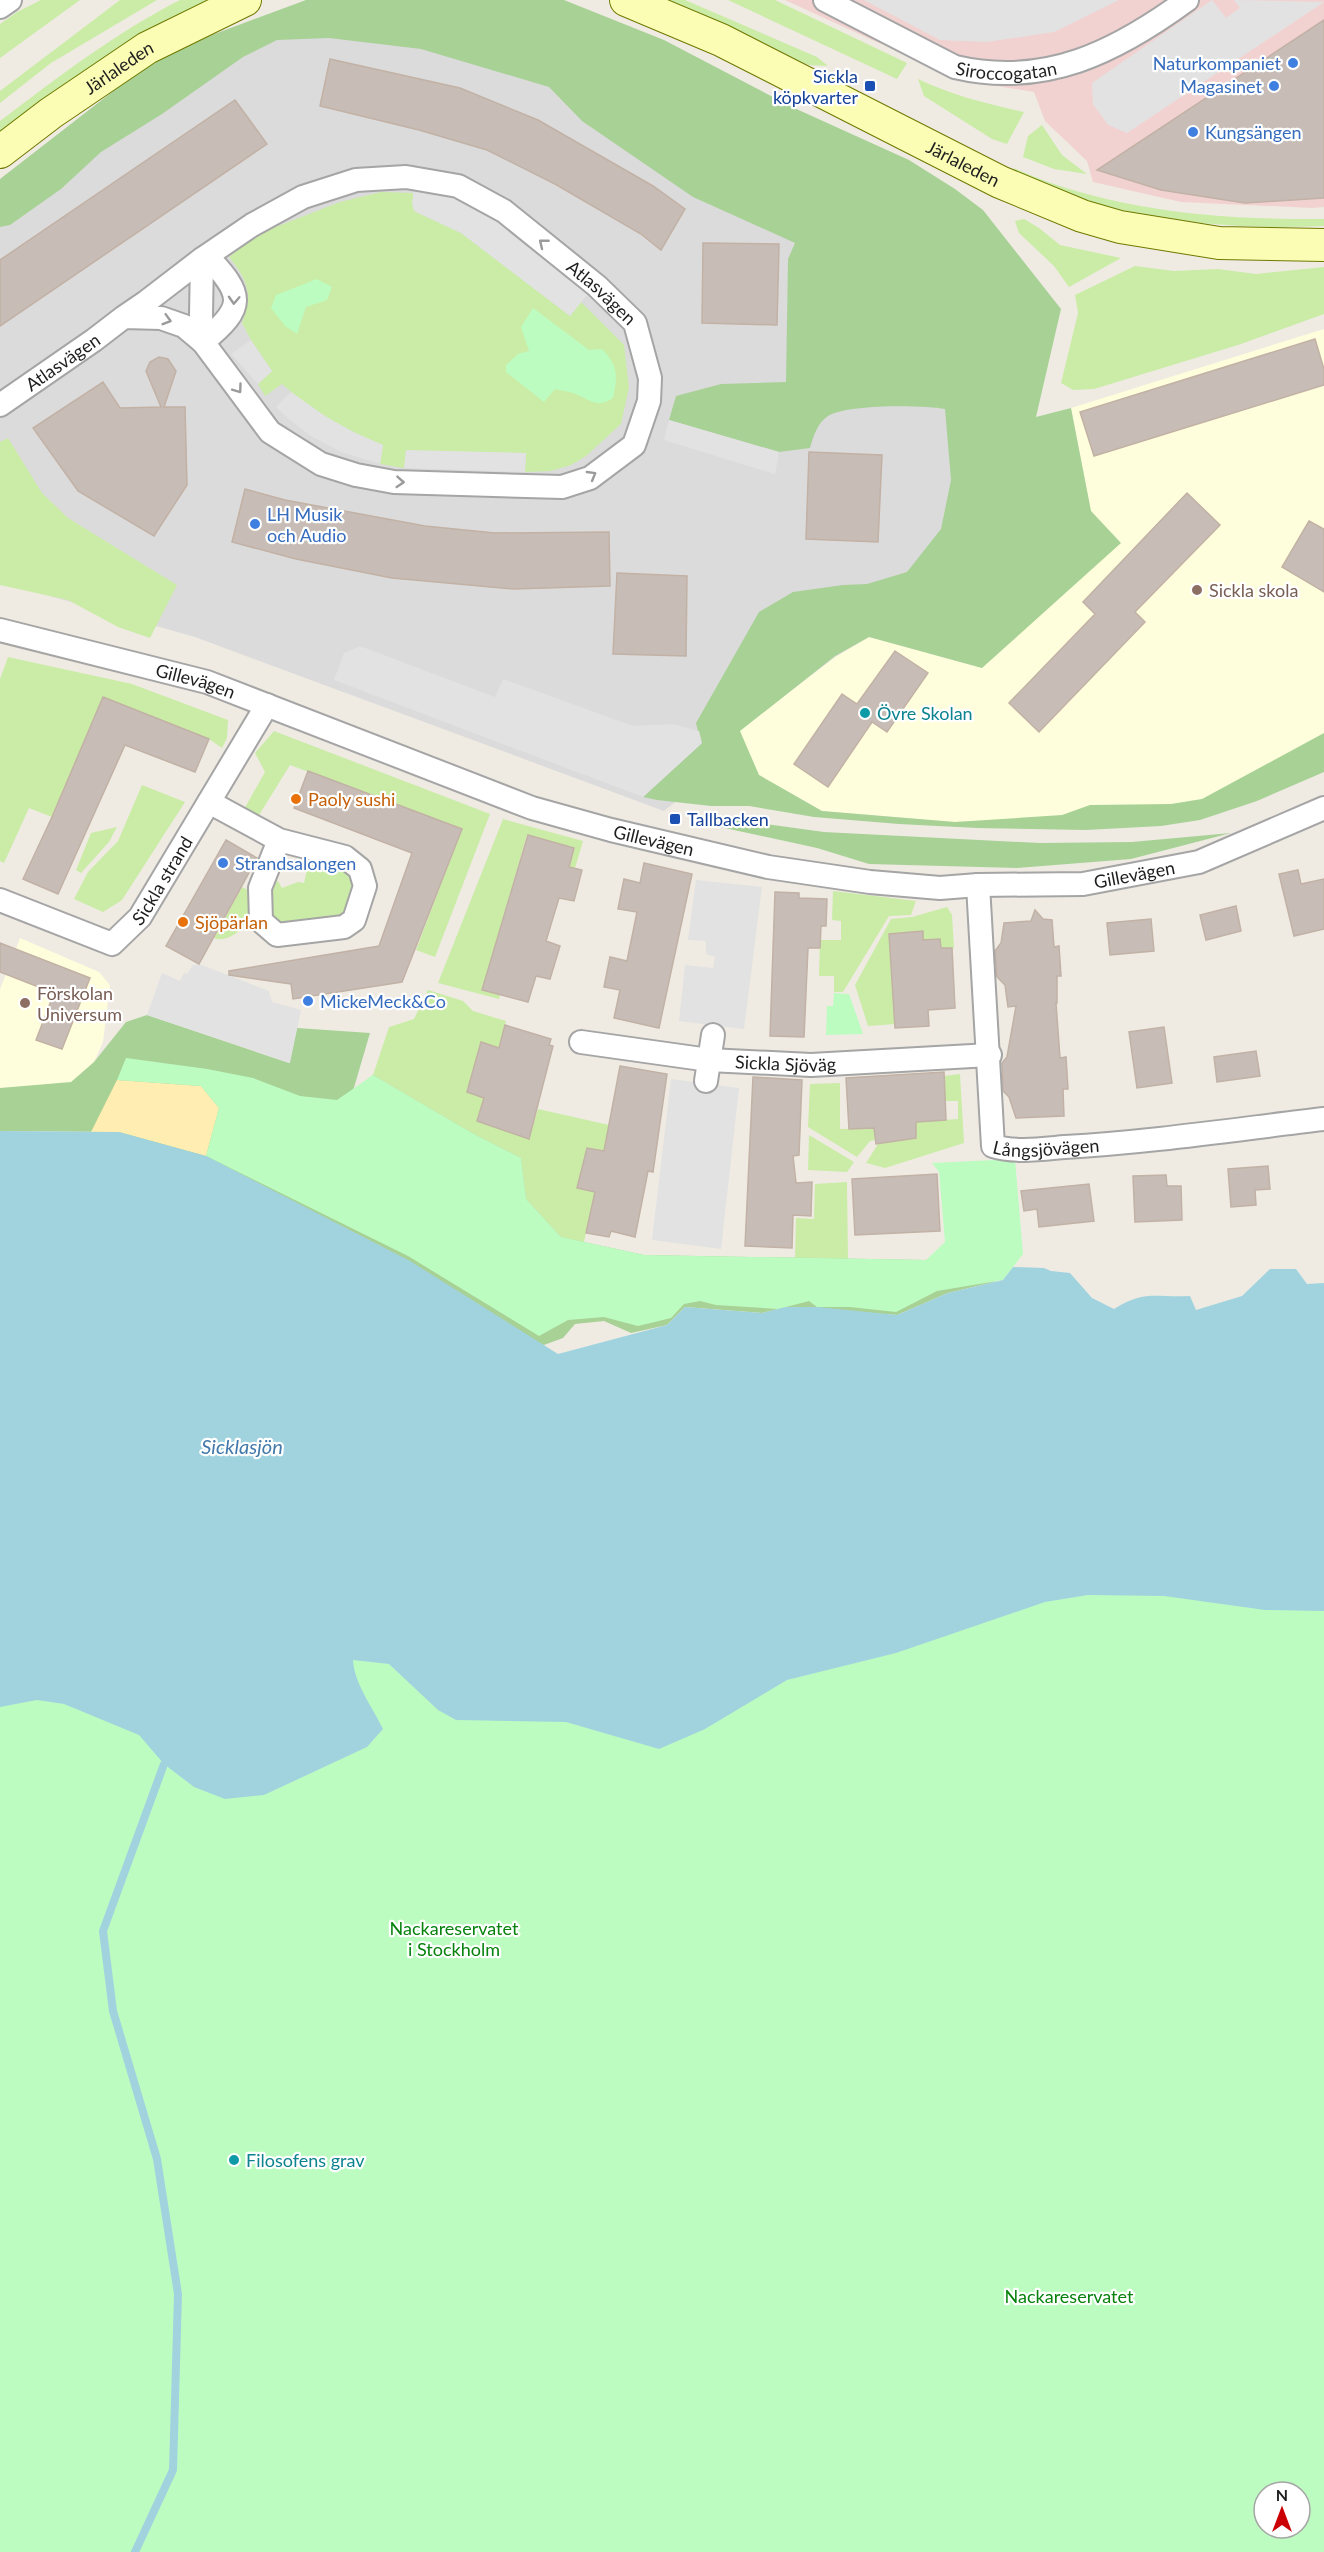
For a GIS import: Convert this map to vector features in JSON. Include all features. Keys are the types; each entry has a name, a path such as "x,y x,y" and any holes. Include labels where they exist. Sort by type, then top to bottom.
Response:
{"main road":[{"name":"Järlaleden","path":"0,152 51,112 147,48 245,0"},
{"name":"Järlaleden","path":"626,0 721,40 1000,182 1082,216 1120,227 1219,243 1324,245"}],"street":[{"path":"0,7 10,0"},
{"name":"Siroccogatan","path":"825,0 955,67 978,72 1005,73 1044,70 1077,63 1110,49 1187,0"},
{"name":"Atlasvägen","path":"0,405 252,225 303,196 356,180 406,177 458,186 504,211 597,286 635,323 650,378 649,401 634,445 590,478 562,487 394,482 356,475 321,464 270,432 203,342 184,326 161,318 124,318"},
{"path":"203,342 201,315 205,258"},
{"path":"203,342 227,322 235,306 234,289 230,281 205,258"},
{"name":"Gillevägen","path":"0,630 207,682 532,808 611,830 768,867 870,882 940,888 978,885 1083,884 1199,862 1324,808"},
{"name":"Sickla strand","path":"0,900 112,944 140,917 267,705"},
{"path":"208,802 279,840 345,857 360,869 365,886 354,920 344,927 277,935 261,921 260,888 279,840"},
{"name":"Långsjövägen","path":"978,885 990,1055 993,1146 1004,1150 1098,1145 1324,1119"},
{"path":"707,1070 713,1035"},
{"name":"Sickla Sjöväg","path":"581,1042 707,1070 990,1055"}],"shaded area":[{"name":"Sickla köpkvarter","path":"785,0 1324,0 1324,207 1181,202 1093,182 1087,161 1045,121 1034,92 978,83 872,40"},
{"path":"864,0 1119,0 1054,32 987,42 940,40"},
{"path":"1212,0 1226,18 1240,8 1234,0 1324,2 1127,133 1108,125 1093,104 1092,83"},
{"name":"Tallbacken","path":"253,20 593,41 1003,256 972,563 740,731 746,746 664,811 195,637 0,582 0,195"},
{"path":"416,177 458,185 596,284 570,316 461,233 414,211 412,203"},
{"name":"Sickla skola","path":"1324,329 1324,753 1198,813 955,822 822,811 759,775 739,731 835,657 869,637 982,668 1091,511 1071,408"},
{"path":"251,340 272,371 258,384 231,354"},
{"path":"291,392 325,416 383,445 380,464 341,452 311,436 290,420 276,407"},
{"path":"669,420 779,452 775,474 664,440"},
{"path":"406,450 526,453 525,472 404,468"},
{"path":"360,646 495,697 503,679 633,726 673,724 699,731 702,743 643,797 334,680 344,653"},
{"path":"696,880 762,887 744,1029 679,1021 685,965 713,968 715,957 706,954 706,941 688,940"},
{"name":"Förskolan Universum","path":"20,938 99,972 110,985 103,1042 94,1062 71,1083 0,1088 0,989 6,974 54,993 36,1039 62,1049 89,978 16,949"},
{"path":"199,964 269,991 272,1002 301,1010 290,1063 147,1015 162,973 180,981 184,973 187,974 193,965"},
{"path":"671,1079 739,1088 721,1249 652,1240"}],"green space":[{"path":"41,0 80,0 0,58 0,24"},
{"path":"120,0 157,0 51,63 0,103 0,91"},
{"path":"180,0 209,0 126,44 0,134 0,121 110,41"},
{"path":"306,0 564,0 664,40 792,107 909,160 955,189 983,210 1061,309 1036,417 1071,408 1091,511 1121,543 982,668 869,637 835,656 740,731 759,775 822,811 955,822 1062,815 1090,805 1171,804 1202,799 1324,733 1324,772 1257,801 1200,820 1161,826 1086,830 899,824 814,817 749,806 711,806 643,797 701,744 696,723 759,612 793,592 867,584 907,572 941,529 951,480 945,409 885,406 838,412 821,422 810,448 779,452 669,420 676,396 721,384 786,382 788,259 795,243 693,197 582,121 549,87 421,49 329,38 277,40 243,57 162,114 101,152 61,189 10,225 0,227 0,179 161,54"},
{"path":"665,0 685,0 817,57 828,66 809,65 785,57"},
{"path":"728,0 775,0 907,63 897,79"},
{"path":"918,79 944,90 1024,112 1007,144 992,139 924,96"},
{"path":"1042,125 1062,155 1087,174 1054,169 1023,157 1028,136"},
{"path":"1014,168 1050,183 1127,203 1206,215 1324,219 1324,226 1207,224 1129,212 1054,191 1018,177"},
{"path":"381,192 413,193 414,211 461,233 570,316 581,302 624,345 629,387 621,424 586,456 571,465 551,471 525,472 526,454 406,451 404,468 380,464 383,445 330,419 305,403 282,384 265,396 258,384 272,371 242,323 247,303 247,288 241,273 229,257 255,235 340,202"},
{"path":"1024,219 1060,245 1121,258 1069,287 1054,266 1019,233 1015,221"},
{"path":"1135,266 1174,271 1218,269 1256,274 1324,267 1324,314 1238,345 1094,389 1073,390 1061,383 1078,313 1075,295"},
{"path":"317,279 332,287 327,300 306,307 297,334 285,326 271,308 276,295"},
{"path":"533,308 589,350 602,349 614,366 616,383 613,398 596,403 555,389 544,402 506,372 506,365 518,354 529,351 521,327"},
{"path":"8,438 42,493 68,518 177,585 150,638 118,627 68,600 0,585 0,442"},
{"path":"8,657 132,684 228,720 227,738 222,748 209,739 103,697 52,817 29,808 4,863 0,861 0,679"},
{"path":"274,731 490,814 435,957 416,950 462,829 290,765 256,820 242,813 265,772 255,753"},
{"path":"142,785 185,802 122,900 103,912 74,899 88,872 118,841"},
{"path":"707,816 824,832 1040,843 1132,842 1231,833 1131,859 1017,868 869,864 817,848 706,824"},
{"path":"503,819 583,841 575,868 569,867 527,835 482,990 500,995 499,999 438,983"},
{"path":"117,827 109,842 81,873 76,870 91,833"},
{"path":"316,856 346,867 355,884 346,913 337,920 296,927 272,921 271,893 276,882 278,881 282,888 298,882 304,883 309,861"},
{"path":"242,887 254,893 250,918 231,936 225,939 214,938"},
{"path":"833,891 916,901 911,915 889,916 843,992 834,992 834,976 819,976 820,940 841,940 841,921 832,920"},
{"path":"947,907 952,915 954,948 941,948 940,939 923,940 923,932 889,934 895,1024 868,1026 855,985 891,919 912,917"},
{"path":"428,990 463,1001 473,1011 506,1021 499,1048 481,1043 467,1092 479,1096 485,1094 477,1121 529,1138 538,1109 609,1125 604,1151 587,1148 577,1188 595,1192 584,1242 561,1237 526,1199 521,1158 472,1133 373,1075 389,1027 414,1019"},
{"path":"834,993 849,994 863,1034 826,1035 827,1006 833,1006"},
{"path":"147,1015 289,1063 297,1028 370,1033 353,1091 373,1075 472,1133 521,1158 526,1199 561,1237 644,1255 926,1260 959,1238 1010,1266 994,1282 948,1293 897,1315 786,1307 762,1313 685,1307 667,1325 631,1333 604,1321 575,1324 563,1338 533,1349 119,1132 0,1131 0,1088 71,1082 94,1062 126,1022"},
{"path":"126,1058 253,1078 300,1096 337,1100 373,1075 472,1133 521,1158 526,1199 561,1237 644,1255 926,1260 945,1242 939,1172 932,1163 1015,1159 1023,1254 1003,1280 937,1291 896,1312 850,1307 817,1307 809,1301 778,1309 716,1305 700,1301 684,1304 671,1318 638,1326 604,1317 568,1320 539,1336 408,1256 206,1156 219,1108 201,1086 117,1080"},
{"path":"960,1074 964,1143 885,1168 866,1163 878,1144 916,1138 916,1122 958,1119 958,1101 945,1101 944,1076"},
{"path":"840,1083 840,1129 874,1128 875,1140 870,1141 857,1157 808,1127 810,1084"},
{"path":"809,1135 854,1162 847,1172 808,1170"},
{"path":"847,1182 848,1260 795,1259 796,1218 814,1219 815,1184"},
{"name":"Nackareservatet i Stockholm","path":"0,1373 1324,1429 1324,2552 0,2552"}],"sand":[{"path":"117,1080 201,1086 219,1108 206,1156 119,1132 91,1132"}],"water":[{"name":"Sicklasjön","path":"0,1131 119,1132 206,1156 410,1261 558,1354 667,1325 685,1307 762,1313 786,1307 817,1307 897,1315 948,1293 1003,1280 1013,1267 1044,1268 1070,1273 1092,1298 1114,1309 1143,1297 1190,1296 1196,1310 1242,1296 1270,1269 1296,1269 1307,1284 1324,1283 1324,1611 1265,1610 1164,1596 1088,1595 1045,1602 896,1653 787,1680 705,1729 659,1749 566,1722 456,1720 438,1710 389,1664 353,1660 360,1686 383,1729 367,1747 264,1795 225,1799 194,1787 164,1764 139,1735 64,1704 37,1700 0,1707"}],"building":[{"name":"Magasinet","path":"1324,20 1324,198 1245,203 1161,190 1097,170"},
{"path":"330,59 460,88 538,120 653,186 685,209 661,250 641,234 555,184 487,150 419,130 320,106"},
{"path":"235,100 267,144 0,326 0,260"},
{"path":"703,243 779,244 777,325 702,323"},
{"path":"1315,339 1324,369 1324,385 1094,456 1080,412"},
{"path":"159,357 168,359 176,371 164,407 185,407 187,485 154,536 78,491 33,428 103,382 120,408 161,407 146,371 150,362"},
{"path":"809,452 882,455 878,542 806,539"},
{"path":"245,489 285,500 425,526 495,533 609,532 610,586 513,589 392,578 296,559 232,542"},
{"path":"1187,493 1220,525 1135,612 1145,622 1039,732 1009,703 1095,614 1083,602"},
{"path":"1309,521 1324,529 1324,592 1282,567"},
{"path":"617,573 687,576 686,656 613,654"},
{"name":"Övre Skolan","path":"895,651 928,673 887,732 872,722 828,787 794,764 842,694 857,704"},
{"path":"103,697 209,739 195,772 125,745 58,894 23,879"},
{"path":"308,771 462,829 402,982 293,999 291,984 229,975 229,971 379,946 412,853 294,808"},
{"path":"528,835 574,848 569,867 582,870 574,901 559,898 546,941 560,946 550,979 536,976 528,1002 482,990"},
{"path":"226,840 257,858 199,964 166,946"},
{"path":"644,863 692,874 659,1028 614,1018 620,990 604,987 610,957 627,961 637,912 618,909 624,879 640,883"},
{"path":"1298,870 1301,884 1324,879 1324,929 1294,936 1279,874"},
{"path":"775,892 799,893 799,898 827,899 826,926 821,926 820,948 808,948 804,1037 770,1036"},
{"path":"1236,906 1241,931 1206,940 1200,915"},
{"path":"1035,910 1043,919 1052,920 1054,947 1059,946 1061,976 1057,976 1056,1003 1060,1058 1066,1057 1068,1089 1063,1089 1064,1116 1016,1118 1009,1097 1003,1091 1002,1063 1007,1057 1016,1006 1008,1007 1005,985 997,977 995,951 1001,943 1004,923 1031,921"},
{"path":"1151,919 1154,951 1110,955 1107,923"},
{"path":"923,931 923,940 940,939 941,948 952,948 955,1008 928,1010 929,1026 895,1028 889,934"},
{"path":"0,943 90,978 62,1049 36,1040 54,993 0,972"},
{"path":"505,1025 551,1039 549,1045 553,1046 529,1139 477,1121 484,1098 467,1092 481,1042 499,1048"},
{"path":"1164,1027 1172,1083 1137,1088 1129,1032"},
{"path":"1256,1051 1260,1076 1217,1082 1214,1057"},
{"path":"620,1066 667,1074 653,1172 648,1171 635,1237 611,1231 609,1237 586,1233 595,1192 577,1188 587,1148 604,1151"},
{"path":"944,1072 946,1120 916,1122 916,1138 876,1144 874,1128 849,1129 846,1078"},
{"path":"753,1077 802,1080 799,1155 793,1156 796,1183 812,1182 811,1216 793,1215 792,1248 745,1246"},
{"path":"1268,1166 1270,1189 1255,1190 1256,1205 1231,1207 1228,1169"},
{"path":"937,1174 940,1231 855,1235 852,1179"},
{"path":"1166,1175 1167,1186 1181,1186 1182,1220 1135,1222 1133,1176"},
{"path":"1089,1184 1094,1221 1039,1227 1037,1209 1024,1211 1021,1191"}],"waterway":[{"path":"135,2552 173,2470 178,2294 157,2159 113,2011 103,1931 164,1764"}],"place":[{"name":"Naturkompaniet","path":"1293,63"},
{"name":"Sickla köpkvarter","path":"870,86"},
{"name":"Magasinet","path":"1274,86"},
{"name":"Kungsängen","path":"1193,132"},
{"name":"LH Musik och Audio","path":"255,524"},
{"name":"Sickla skola","path":"1197,590"},
{"name":"Övre Skolan","path":"865,713"},
{"name":"Paoly sushi","path":"296,799"},
{"name":"Tallbacken","path":"675,819"},
{"name":"Strandsalongen","path":"223,863"},
{"name":"Sjöpärlan","path":"183,922"},
{"name":"MickeMeck&Co","path":"308,1001"},
{"name":"Förskolan Universum","path":"25,1003"},
{"name":"Filosofens grav","path":"234,2160"}],"park label":[{"name":"Nackareservatet","path":"1069,2296"}]}
